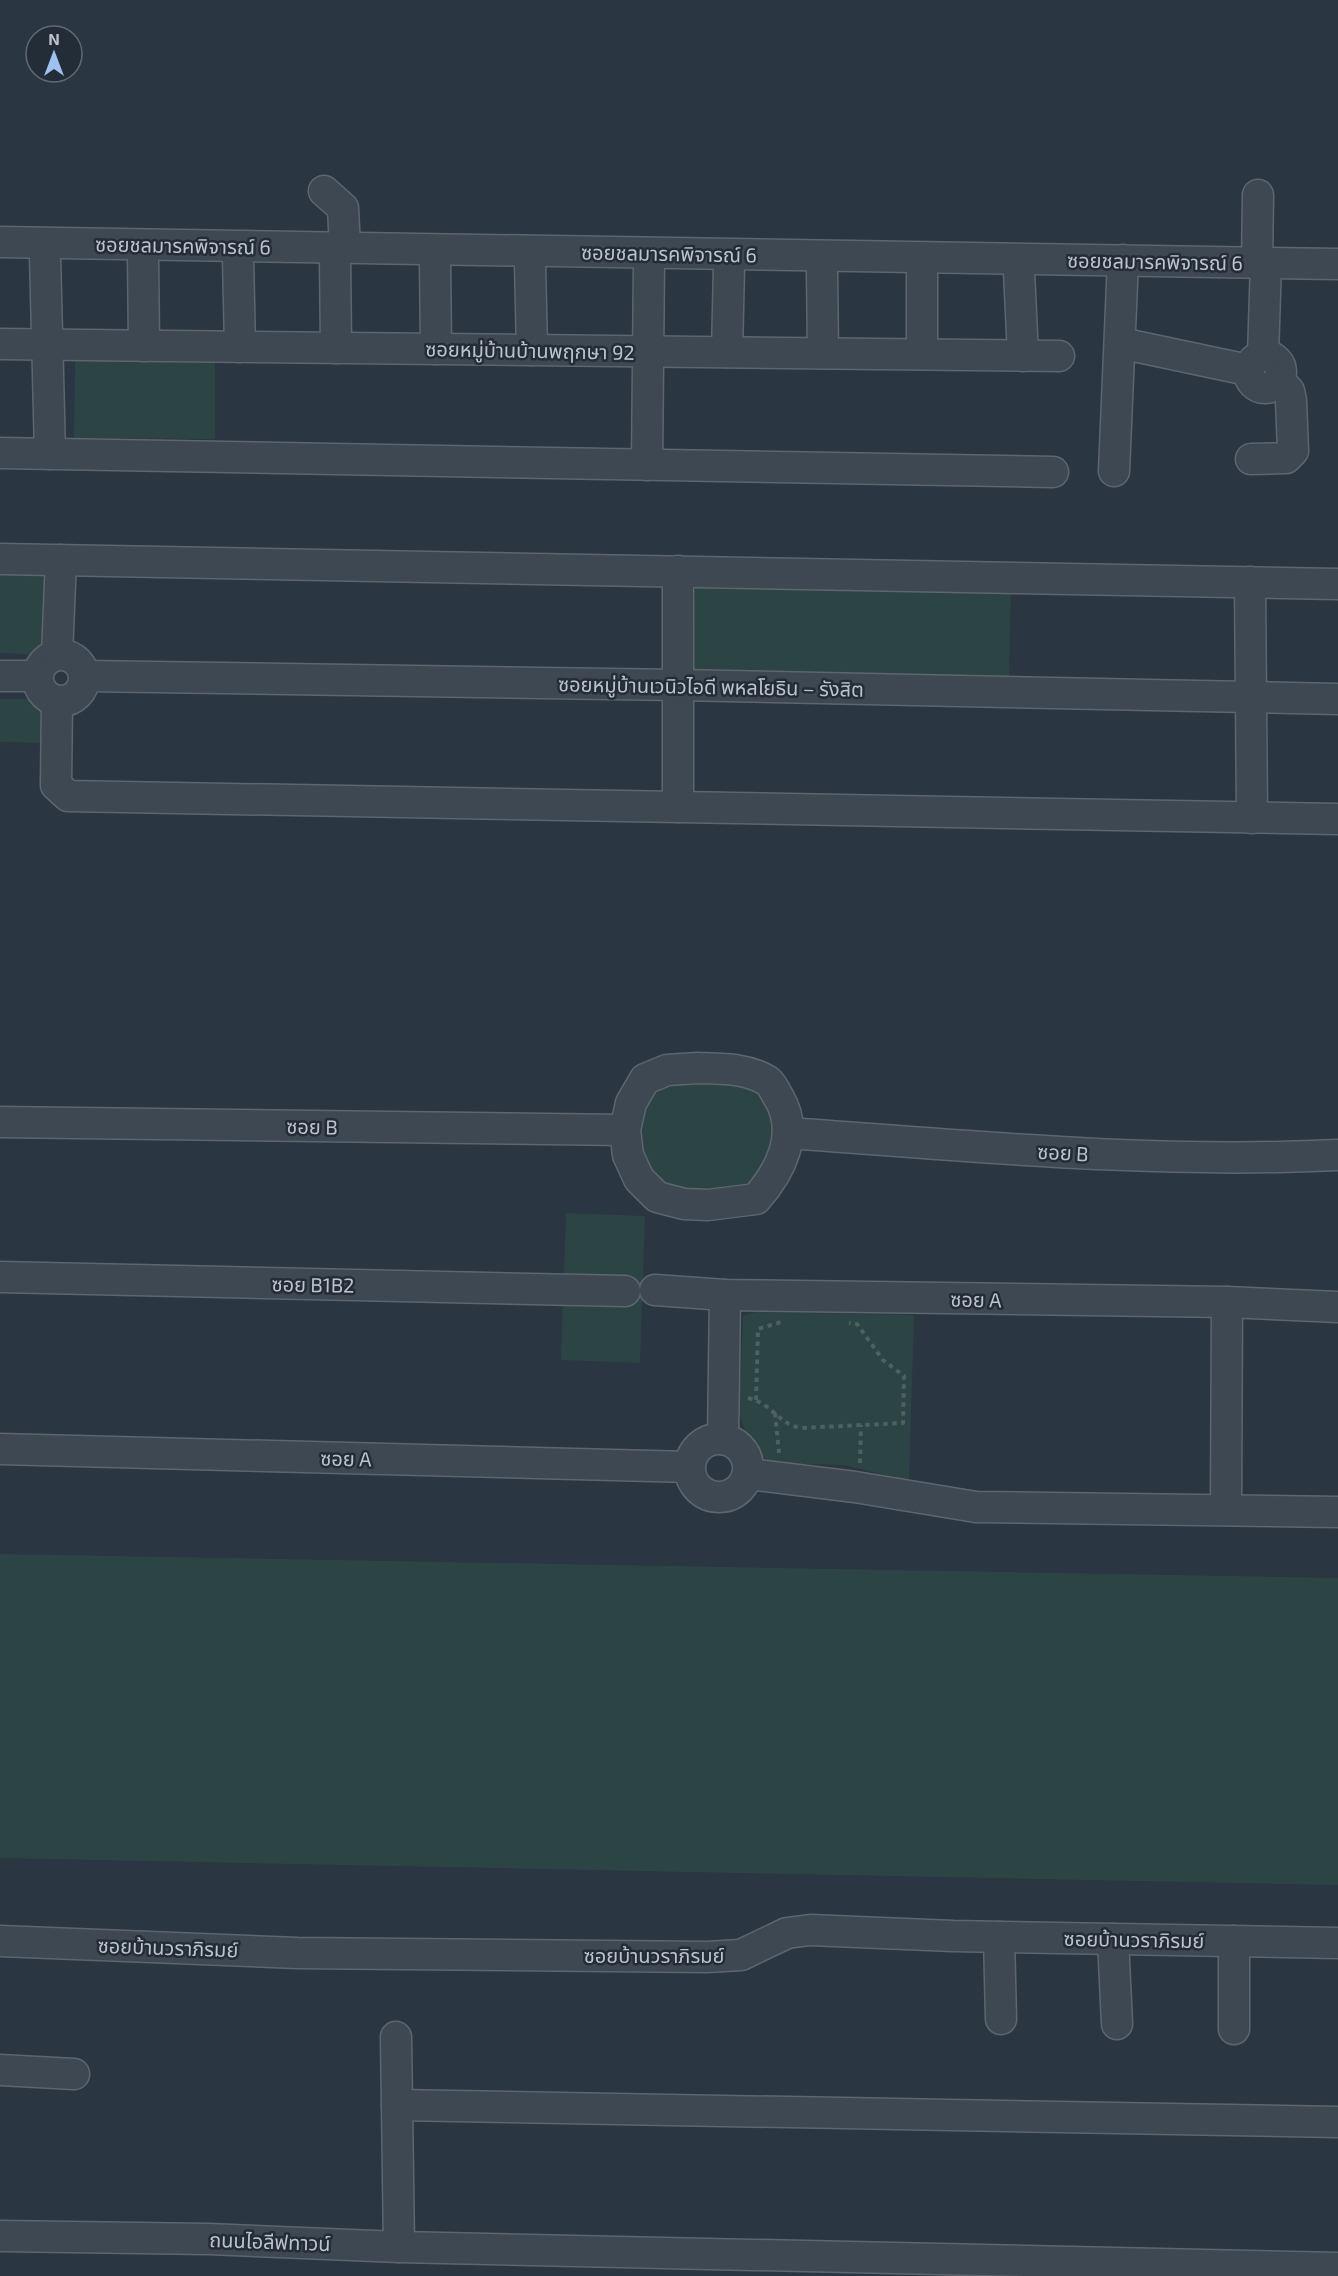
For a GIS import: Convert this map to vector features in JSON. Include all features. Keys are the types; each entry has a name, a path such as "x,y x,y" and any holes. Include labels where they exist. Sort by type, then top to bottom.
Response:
{"street":[{"path":"324,191 344,208 336,348"},
{"path":"1256,363 1262,262 1258,195"},
{"name":"ซอยชลมารคพิจารณ์ 6","path":"0,242 340,253 1338,264"},
{"path":"45,255 50,454"},
{"path":"143,256 144,346"},
{"path":"238,258 240,347"},
{"path":"1114,471 1122,260"},
{"path":"647,465 649,261"},
{"path":"435,263 436,349"},
{"path":"530,264 532,350"},
{"path":"728,352 729,267"},
{"path":"1019,271 1023,356"},
{"path":"822,272 823,353"},
{"path":"922,274 922,354"},
{"path":"1120,343 1256,363 1270,356 1280,366 1279,380 1289,391 1293,452 1286,459 1251,459"},
{"name":"ซอยหมู่บ้านบ้านพฤกษา 92","path":"0,344 1059,356"},
{"path":"0,453 1053,472"},
{"path":"0,559 1338,584"},
{"path":"0,676 47,665 65,655 78,662 85,676 81,691 69,701 57,701 46,697 41,691 47,665 61,560"},
{"path":"678,571 678,807"},
{"path":"1250,582 1252,818"},
{"name":"ซอยหมู่บ้านเวนิวไอดี พหลโยธิน – รังสิต","path":"85,676 678,685 1338,699"},
{"path":"57,701 56,785 68,796 1338,819"},
{"path":"698,1068 751,1072 769,1081 783,1105 788,1132 784,1158 772,1181 756,1199 708,1205 684,1204 657,1197 639,1179 628,1155 625,1130 631,1103 645,1079 667,1070 698,1068"},
{"name":"ซอย B","path":"0,1122 625,1130"},
{"name":"ซอย B","path":"788,1132 1064,1153 1213,1158 1338,1155"},
{"name":"ซอย B1B2","path":"0,1277 625,1291"},
{"name":"ซอย A","path":"655,1290 725,1295 1227,1302 1338,1307"},
{"path":"723,1439 725,1295"},
{"path":"1226,1510 1227,1302"},
{"path":"723,1439 732,1442 746,1455 749,1464 745,1483 739,1491 721,1498 702,1492 691,1476 690,1467 692,1457 704,1443 723,1439"},
{"name":"ซอย A","path":"1,1450 690,1467"},
{"path":"748,1474 859,1488 976,1507 1338,1512"},
{"name":"ซอยบ้านวราภิรมย์","path":"0,1941 297,1953 707,1957 741,1955 787,1933 810,1930 1338,1943"},
{"path":"999,1936 1000,2019"},
{"path":"1113,1939 1117,2024"},
{"path":"1234,1941 1234,2029"},
{"path":"396,2037 399,2247"},
{"path":"0,2070 74,2074"},
{"path":"397,2105 1338,2122"},
{"name":"ถนนไอลีฟทาวน์","path":"0,2236 209,2239 399,2247 1338,2268"}],"path":[{"path":"756,1400 758,1329 778,1322 789,1322"},
{"path":"724,1393 756,1400 775,1412 788,1425 801,1428 903,1422 904,1376 883,1360 857,1324 839,1322"},
{"path":"775,1412 781,1478"},
{"path":"859,1488 861,1425"}],"green space":[{"path":"75,360 215,361 215,439 74,438"},
{"path":"0,566 50,573 48,651 36,655 0,653"},
{"path":"695,587 1011,591 1009,678 694,674"},
{"path":"0,699 37,699 46,706 44,743 0,742"},
{"path":"650,1082 757,1083 784,1135 757,1184 720,1191 674,1189 651,1174 640,1161 632,1113"},
{"path":"566,1213 645,1216 640,1363 561,1360"},
{"path":"755,1312 914,1315 909,1481 844,1465 773,1466 757,1452 744,1428 739,1411 743,1316"},
{"path":"0,1554 1338,1578 1338,1885 0,1858"}]}
